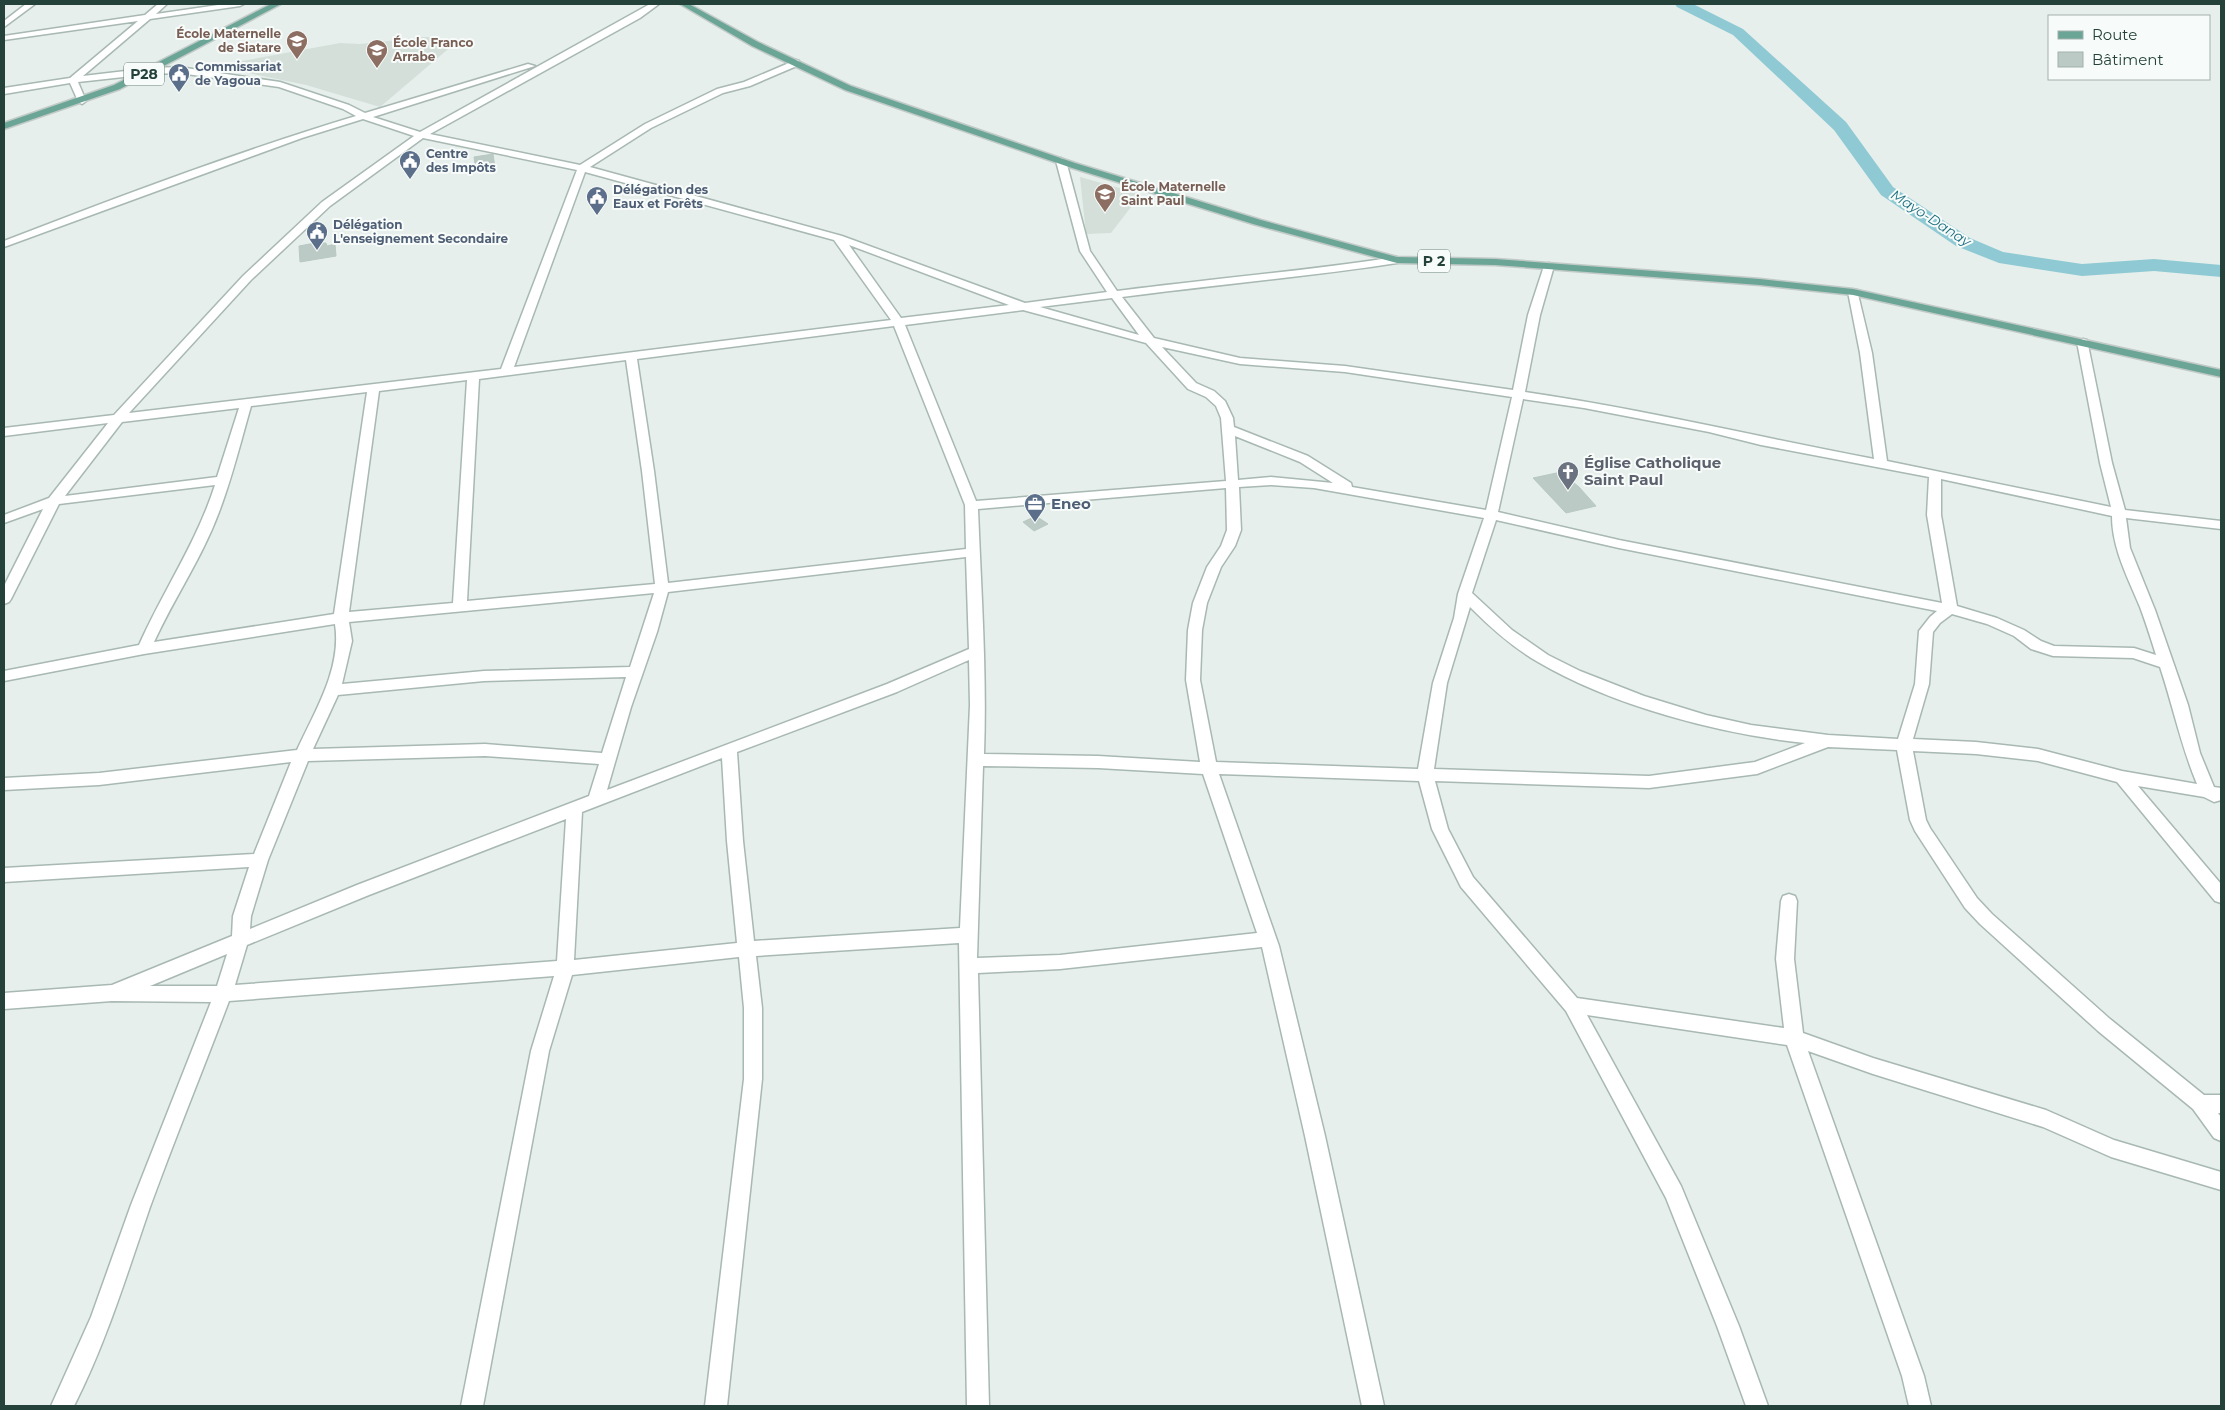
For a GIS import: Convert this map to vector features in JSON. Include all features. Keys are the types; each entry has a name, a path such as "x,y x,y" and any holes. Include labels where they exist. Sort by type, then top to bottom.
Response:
{"main road":[{"name":"P28","path":"4,126 117,88 277,4"},
{"name":"P 2","path":"684,4 741,36 848,88 1061,161 1257,222 1397,260 1495,262 1760,282 1853,292 2221,374"}],"street":[{"path":"4,25 31,4"},
{"path":"73,80 163,4"},
{"path":"4,38 240,4"},
{"path":"4,599 54,500 119,417 254,271 342,191 420,134 637,16 655,4"},
{"path":"4,244 117,201 299,136 563,56"},
{"path":"506,372 582,168 648,126 720,91 747,84 796,63"},
{"path":"4,91 73,80 151,71 179,70 280,85 346,107 365,117 420,134 582,168 838,238 1026,307 1150,341 1240,361 1345,369 1648,416 1761,441 1996,486 2119,514 2221,525"},
{"path":"73,80 82,101"},
{"path":"1061,161 1085,251 1114,294 1150,341 1192,386 1210,394 1221,404 1228,429 1235,516 1234,530 1228,546 1214,567 1200,603 1195,630 1193,680 1209,768 1268,939 1315,1136 1373,1406"},
{"path":"838,238 898,322 971,505 978,705 968,966 978,1406"},
{"path":"4,432 506,372 1026,307 1114,294 1397,260"},
{"path":"1549,266 1534,315 1491,516 1465,594 1461,618 1440,683 1425,775 1440,829 1467,882 1572,1005 1674,1193 1728,1326 1757,1406"},
{"path":"1853,292 1866,353 1881,463"},
{"path":"2083,342 2106,463 2119,514 2119,529 2123,548 2148,610 2180,705 2192,753 2221,801"},
{"path":"596,800 662,588 648,471 631,356"},
{"path":"460,607 473,376"},
{"path":"62,1406 73,1385 101,1318 141,1205 223,994 240,941 242,916 260,860 302,755 332,690 345,641 340,618 374,387"},
{"path":"144,649 213,512 246,403"},
{"path":"1228,429 1304,459 1352,490"},
{"path":"1935,474 1934,515 1950,609"},
{"path":"4,519 54,500 223,480"},
{"path":"971,505 1233,484 1297,482 1352,490 1491,516 1619,544 1950,609 1992,621 2018,633 2036,645 2053,651 2134,653 2166,664"},
{"path":"4,676 144,649 340,618 662,588 974,552"},
{"path":"1465,594 1508,633 1530,650 1554,664 1631,696 1729,726 1827,741 1976,748 2038,756 2122,777 2215,793"},
{"path":"1950,609 1934,620 1926,631 1922,684 1904,744 1906,764 1920,826 1926,840 1971,903 2104,1025 2200,1103 2221,1132"},
{"path":"112,993 363,890 892,688 976,651"},
{"path":"332,690 426,680 542,672 636,672"},
{"path":"976,760 1098,762 1209,768 1649,782 1757,768 1827,741"},
{"path":"4,784 98,780 302,755 485,750 608,759"},
{"path":"716,1406 753,1078 753,1008 735,841 729,750"},
{"path":"2122,777 2221,896"},
{"path":"472,1406 540,1051 565,968 574,845 574,809"},
{"path":"4,875 116,870 260,860"},
{"path":"1788,901 1786,959 1794,1038 1913,1376 1920,1406"},
{"path":"4,1001 112,993 223,994 565,968 748,949 968,935"},
{"path":"968,966 1060,962 1268,939"},
{"path":"1572,1005 1794,1038 1873,1066 2046,1119 2111,1148 2221,1181"},
{"path":"2200,1103 2221,1104"}],"shaded area":[{"name":"École Franco Arrabe","path":"424,37 460,39 380,107 306,85 215,66 340,43 360,44"},
{"name":"École Maternelle Saint Paul","path":"1080,177 1141,194 1111,233 1086,234"}],"building":[{"path":"493,154 495,168 476,171 474,157"},
{"name":"Délégation L'enseignement Secondaire","path":"326,243 327,246 335,244 336,256 300,262 299,246"},
{"name":"Église Catholique Saint Paul","path":"1561,472 1579,487 1596,506 1566,513 1533,478"},
{"name":"Eneo","path":"1036,516 1048,524 1034,531 1023,522"}],"waterway":[{"name":"Mayo-Danay","path":"1682,4 1738,32 1840,126 1887,191 1963,242 1999,257 2082,270 2154,265 2221,271"}],"place":[{"name":"École Maternelle de Siatare","path":"297,60"},
{"name":"École Franco Arrabe","path":"377,69"},
{"name":"Commissariat de Yagoua","path":"179,93"},
{"name":"Centre des Impôts","path":"410,180"},
{"name":"École Maternelle Saint Paul","path":"1105,213"},
{"name":"Délégation des Eaux et Forêts","path":"597,216"},
{"name":"Délégation L'enseignement Secondaire","path":"317,251"},
{"name":"Église Catholique Saint Paul","path":"1568,491"},
{"name":"Eneo","path":"1035,523"}]}
